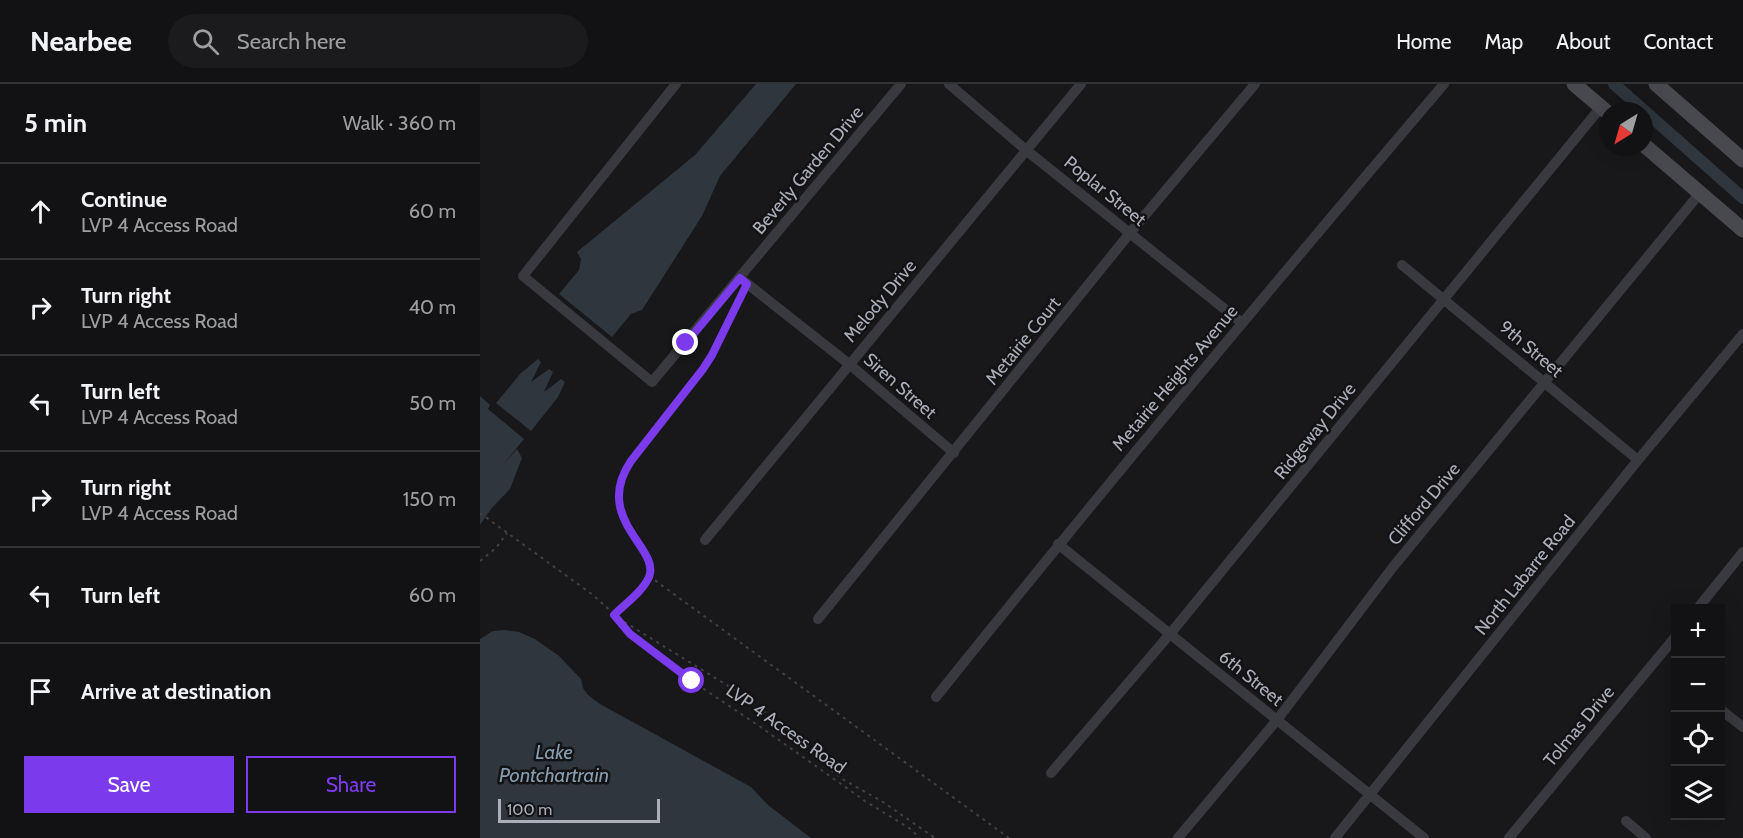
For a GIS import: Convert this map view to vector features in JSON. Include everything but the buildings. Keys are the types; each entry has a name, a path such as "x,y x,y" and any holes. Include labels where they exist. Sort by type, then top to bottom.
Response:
{"main road":[{"path":"1656,84 1741,153"},
{"path":"1578,86 1599,105"},
{"path":"1653,153 1743,230"},
{"path":"1724,214 1743,217"}],"street":[{"name":"Beverly Garden Drive","path":"675,84 523,276 652,382 744,281 901,84"},
{"name":"Poplar Street","path":"949,84 1026,150 1242,322"},
{"name":"Melody Drive","path":"705,540 1081,84"},
{"name":"Metairie Court","path":"818,619 1130,233 1255,84"},
{"name":"Metairie Heights Avenue","path":"936,697 1058,544 1444,84"},
{"name":"Ridgeway Drive","path":"1052,773 1170,634 1444,299 1599,116"},
{"name":"Clifford Drive","path":"1178,838 1277,720 1393,567 1700,193"},
{"name":"9th Street","path":"1402,265 1638,460"},
{"name":"Siren Street","path":"744,281 849,364 954,453"},
{"name":"North Labarre Road","path":"1335,838 1638,460 1743,334"},
{"name":"6th Street","path":"1058,544 1424,838"},
{"path":"1702,604 1743,552"},
{"name":"Tolmas Drive","path":"1509,838 1671,642"},
{"path":"1724,712 1743,727"},
{"path":"1626,821 1646,838"}],"path":[{"path":"744,281 708,362 631,461 621,481 619,499 621,514 648,558 651,568 641,588 615,615 738,692 783,726 813,756 844,780 883,802 935,838"},
{"name":"LVP 4 Access Road","path":"480,513 593,595 615,615 630,634 692,681 865,801 909,828 920,838"},
{"path":"480,561 496,548 508,533"},
{"path":"649,576 1009,838"}],"water":[{"path":"756,84 796,84 720,176 702,216 642,310 631,314 612,337 559,294 579,270 581,259 577,252 695,155"},
{"path":"538,359 541,362 531,382 549,369 553,372 544,392 561,379 565,382 558,397 531,431 496,403 521,373"},
{"path":"480,396 490,405 488,409 524,439 502,466 517,449 522,458 510,489 480,525"},
{"name":"Lake Pontchartrain","path":"493,631 519,632 535,639 559,656 581,679 588,695 600,704 751,787 768,805 811,838 480,838 480,639"}],"waterway":[{"path":"1614,84 1743,198"}],"route":[{"path":"686,343 740,278 747,284 712,355 631,461 621,481 619,499 621,514 648,558 651,568 646,582 614,615 630,634 692,681"}]}
